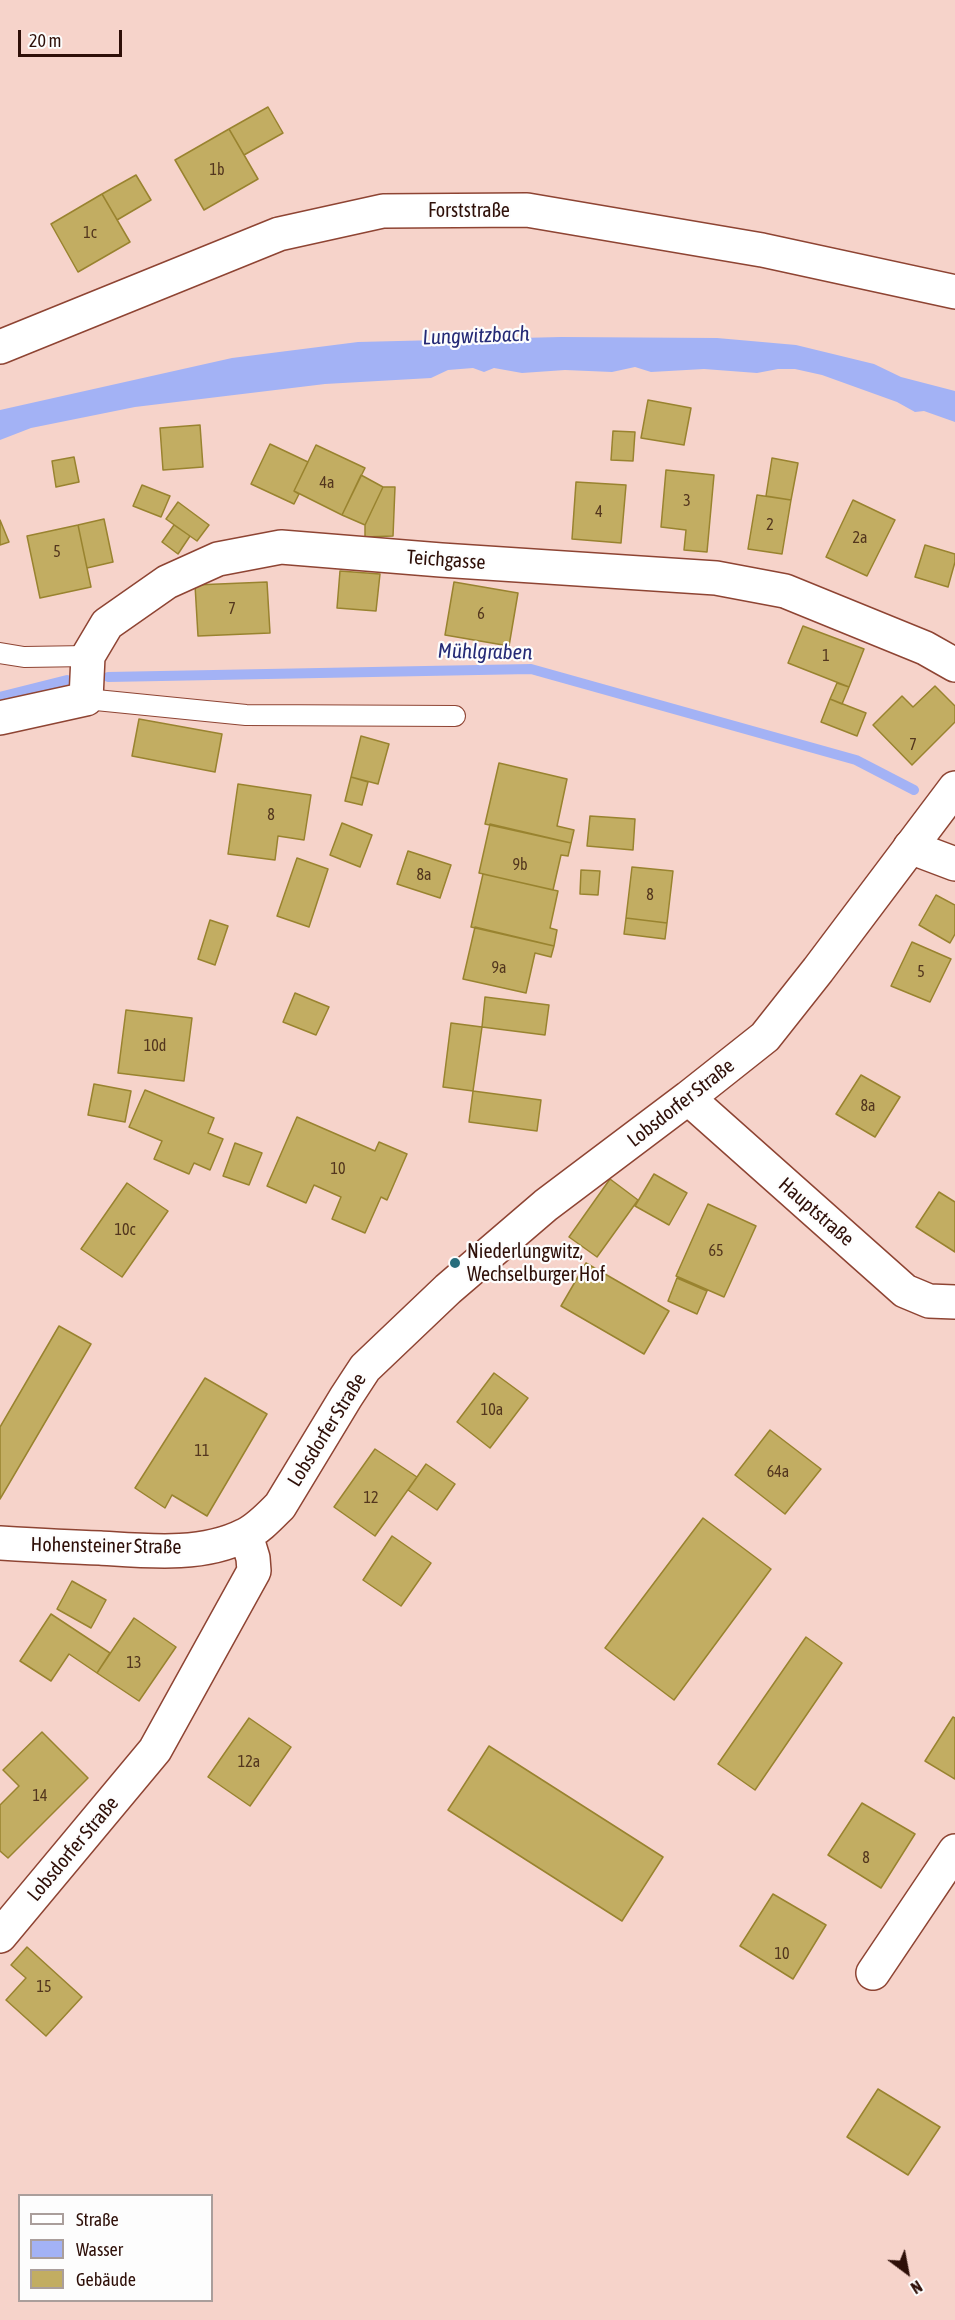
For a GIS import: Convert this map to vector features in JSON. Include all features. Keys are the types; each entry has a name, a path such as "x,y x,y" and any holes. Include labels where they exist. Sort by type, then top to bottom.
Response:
{"street":[{"name":"Forststraße","path":"0,347 279,234 383,211 527,210 762,250 955,292"},
{"name":"Teichgasse","path":"87,678 107,624 167,582 218,560 281,547 716,578 785,591 925,648 955,665"},
{"path":"0,718 87,678"},
{"name":"Lobsdorfer Straße","path":"0,1936 155,1749 254,1571 253,1558 246,1535 280,1506 365,1368 448,1289 546,1205 765,1037 955,788"},
{"path":"909,848 955,864"},
{"name":"Hauptstraße","path":"688,1098 906,1291 929,1301 955,1302"},
{"name":"Hohensteiner Straße","path":"0,1543 149,1551 215,1546 246,1535"},
{"path":"873,1973 955,1851"}],"lane":[{"path":"0,652 24,657 87,678 246,715 455,716"}],"water":[{"path":"561,337 717,338 796,345 874,364 901,377 955,391 955,422 924,411 915,412 897,402 822,375 795,369 757,373 704,369 651,372 635,367 612,372 565,370 522,373 494,368 484,372 473,368 448,370 431,378 325,384 135,407 31,428 0,440 0,410 232,358 358,342"}],"building":[{"path":"268,107 283,133 244,155 229,129"},
{"path":"229,129 258,179 204,210 175,160"},
{"path":"136,175 151,200 117,220 102,194"},
{"path":"102,194 130,242 78,272 51,224"},
{"path":"648,400 691,408 684,445 641,438"},
{"path":"200,425 203,467 163,470 160,428"},
{"path":"613,431 635,432 633,461 611,460"},
{"path":"270,444 308,462 294,491 299,494 294,504 251,484"},
{"path":"316,445 365,468 342,515 294,491"},
{"path":"74,457 79,482 56,487 52,461"},
{"path":"772,458 798,463 791,500 766,496"},
{"path":"666,470 714,475 707,552 684,550 686,530 661,527"},
{"path":"361,475 383,487 365,525 342,515"},
{"path":"576,482 626,485 621,543 572,539"},
{"path":"142,485 170,496 161,517 133,506"},
{"path":"383,487 395,487 393,536 365,537 365,525"},
{"path":"757,495 791,500 782,554 748,549"},
{"path":"853,500 895,520 867,576 826,557"},
{"path":"178,502 209,525 197,541 166,519"},
{"path":"104,519 113,562 87,568 78,525"},
{"path":"0,520 9,542 0,545"},
{"path":"78,525 91,587 40,598 27,536"},
{"path":"174,525 190,536 178,554 162,542"},
{"path":"925,545 955,554 948,587 915,577"},
{"path":"340,571 380,574 376,611 337,608"},
{"path":"267,582 270,633 198,636 195,585"},
{"path":"454,582 518,593 509,646 445,635"},
{"path":"803,626 864,649 849,687 788,663"},
{"path":"837,683 849,687 842,704 830,699"},
{"path":"935,686 955,706 955,722 912,765 873,725 902,696 913,707"},
{"path":"830,699 866,713 857,736 821,722"},
{"path":"139,719 222,734 215,772 132,756"},
{"path":"361,736 389,744 378,784 351,777"},
{"path":"499,763 567,779 557,826 574,830 571,843 485,824"},
{"path":"351,777 368,782 362,805 345,801"},
{"path":"238,784 311,795 304,840 278,836 275,860 228,854"},
{"path":"590,816 635,819 633,850 587,846"},
{"path":"342,823 372,835 360,867 330,855"},
{"path":"490,824 571,843 568,856 561,855 553,890 479,873"},
{"path":"408,851 451,865 440,898 397,884"},
{"path":"297,858 328,869 309,927 277,916"},
{"path":"632,867 673,871 667,923 626,918"},
{"path":"581,870 600,871 598,895 580,894"},
{"path":"483,874 558,891 550,928 557,930 554,946 471,927"},
{"path":"936,895 955,905 955,934 950,943 919,925"},
{"path":"626,918 667,923 665,939 624,934"},
{"path":"210,920 228,926 215,965 198,959"},
{"path":"475,927 554,946 551,957 535,953 526,993 463,979"},
{"path":"912,942 951,959 930,1002 891,986"},
{"path":"295,993 329,1007 316,1035 283,1022"},
{"path":"485,997 549,1005 545,1035 482,1027"},
{"path":"126,1010 192,1018 184,1081 118,1073"},
{"path":"451,1023 482,1027 473,1091 443,1087"},
{"path":"861,1075 900,1097 875,1137 836,1114"},
{"path":"94,1084 131,1091 125,1122 88,1115"},
{"path":"145,1090 214,1118 208,1133 223,1139 210,1170 194,1163 189,1174 154,1159 162,1141 129,1127"},
{"path":"473,1091 541,1100 537,1131 469,1122"},
{"path":"297,1117 375,1151 379,1142 407,1154 387,1200 381,1197 365,1233 332,1219 341,1197 314,1185 306,1203 267,1186"},
{"path":"235,1143 262,1153 249,1185 223,1176"},
{"path":"654,1174 687,1193 669,1225 635,1206"},
{"path":"610,1179 638,1200 597,1257 569,1237"},
{"path":"127,1183 168,1211 122,1277 81,1249"},
{"path":"939,1192 955,1202 955,1252 916,1227"},
{"path":"708,1204 756,1226 724,1297 676,1276"},
{"path":"586,1263 669,1311 644,1354 561,1306"},
{"path":"677,1278 707,1291 697,1314 668,1301"},
{"path":"59,1326 91,1344 0,1499 0,1427"},
{"path":"494,1373 528,1398 490,1448 457,1422"},
{"path":"205,1378 267,1414 207,1516 172,1495 165,1508 135,1488"},
{"path":"770,1430 821,1469 785,1514 735,1475"},
{"path":"375,1449 417,1477 375,1536 334,1507"},
{"path":"426,1464 455,1484 437,1510 408,1490"},
{"path":"703,1518 771,1569 674,1700 605,1648"},
{"path":"392,1536 431,1563 401,1606 363,1580"},
{"path":"72,1581 106,1600 91,1628 57,1609"},
{"path":"51,1614 110,1653 97,1673 69,1654 51,1681 20,1661"},
{"path":"134,1618 176,1647 139,1701 97,1673"},
{"path":"806,1637 842,1663 755,1790 718,1764"},
{"path":"953,1717 955,1718 955,1779 925,1761"},
{"path":"249,1718 291,1747 250,1806 208,1777"},
{"path":"42,1732 88,1778 8,1858 0,1851 0,1805 19,1786 3,1770"},
{"path":"489,1746 663,1857 622,1921 448,1810"},
{"path":"862,1803 915,1834 881,1888 828,1855"},
{"path":"773,1894 826,1925 793,1979 740,1946"},
{"path":"27,1947 82,1997 46,2036 6,2000 26,1978 11,1965"},
{"path":"878,2089 940,2127 908,2175 847,2137"}],"waterway":[{"name":"Mühlgraben","path":"108,677 531,669 856,760 914,790"},
{"name":"Mühlgraben","path":"0,697 67,680"}],"place":[{"name":"Niederlungwitz, Wechselburger Hof","path":"455,1263"}],"water label":[{"name":"Lungwitzbach","path":"476,336"}]}
